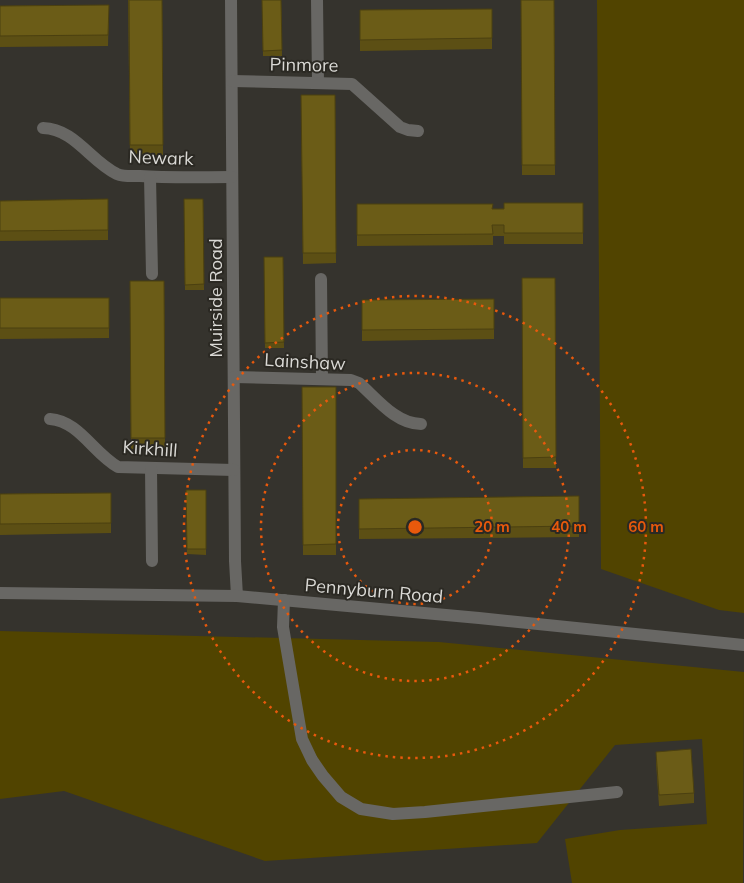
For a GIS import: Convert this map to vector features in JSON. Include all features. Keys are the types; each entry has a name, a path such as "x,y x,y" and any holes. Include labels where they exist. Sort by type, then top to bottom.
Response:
{"street":[{"name":"Muirside Road","path":"231,0 234,561 237,596"},
{"path":"317,0 318,82"},
{"name":"Pinmore","path":"232,81 352,84 400,127 418,131"},
{"name":"Newark","path":"43,128 60,131 68,136 116,174 150,177 232,177"},
{"path":"150,177 152,274"},
{"path":"320,278 322,379"},
{"name":"Lainshaw","path":"234,377 351,380 359,384 399,419 413,424 421,424"},
{"name":"Kirkhill","path":"50,419 58,420 72,427 118,467 234,470"},
{"path":"152,468 152,561"},
{"name":"Pennyburn Road","path":"0,593 237,596 744,645"},
{"path":"284,600 283,627 302,739 312,760 323,776 342,797 361,809 393,814 425,812 617,792"}],"shaded area":[{"path":"597,0 744,0 744,613 719,610 601,569"},
{"path":"0,631 439,642 744,672 743,883 572,883 565,839 620,830 707,824 702,739 615,745 537,843 265,861 64,791 0,799"}],"building":[{"path":"129,0 162,0 163,145 130,145"},
{"path":"262,0 281,0 282,50 263,51"},
{"path":"521,0 554,0 555,165 522,165"},
{"path":"109,5 108,35 0,36 0,6"},
{"path":"492,9 492,38 360,40 360,10"},
{"path":"301,95 335,95 336,253 303,253"},
{"path":"108,199 108,230 0,231 0,201"},
{"path":"184,199 203,199 204,284 185,285"},
{"path":"504,203 583,203 583,233 504,233 504,225 492,225 493,234 357,235 357,204 493,204 492,209 504,209"},
{"path":"264,257 283,257 284,342 265,343"},
{"path":"522,278 555,278 556,457 523,458"},
{"path":"130,281 164,281 165,438 131,438"},
{"path":"0,298 109,298 109,328 0,328"},
{"path":"494,299 494,329 362,330 362,300"},
{"path":"302,387 336,387 336,544 303,545"},
{"path":"186,490 206,490 206,549 187,549"},
{"path":"111,493 111,523 0,524 0,494"},
{"path":"579,496 579,526 359,529 359,499"},
{"path":"691,749 694,793 659,795 656,752"}]}
